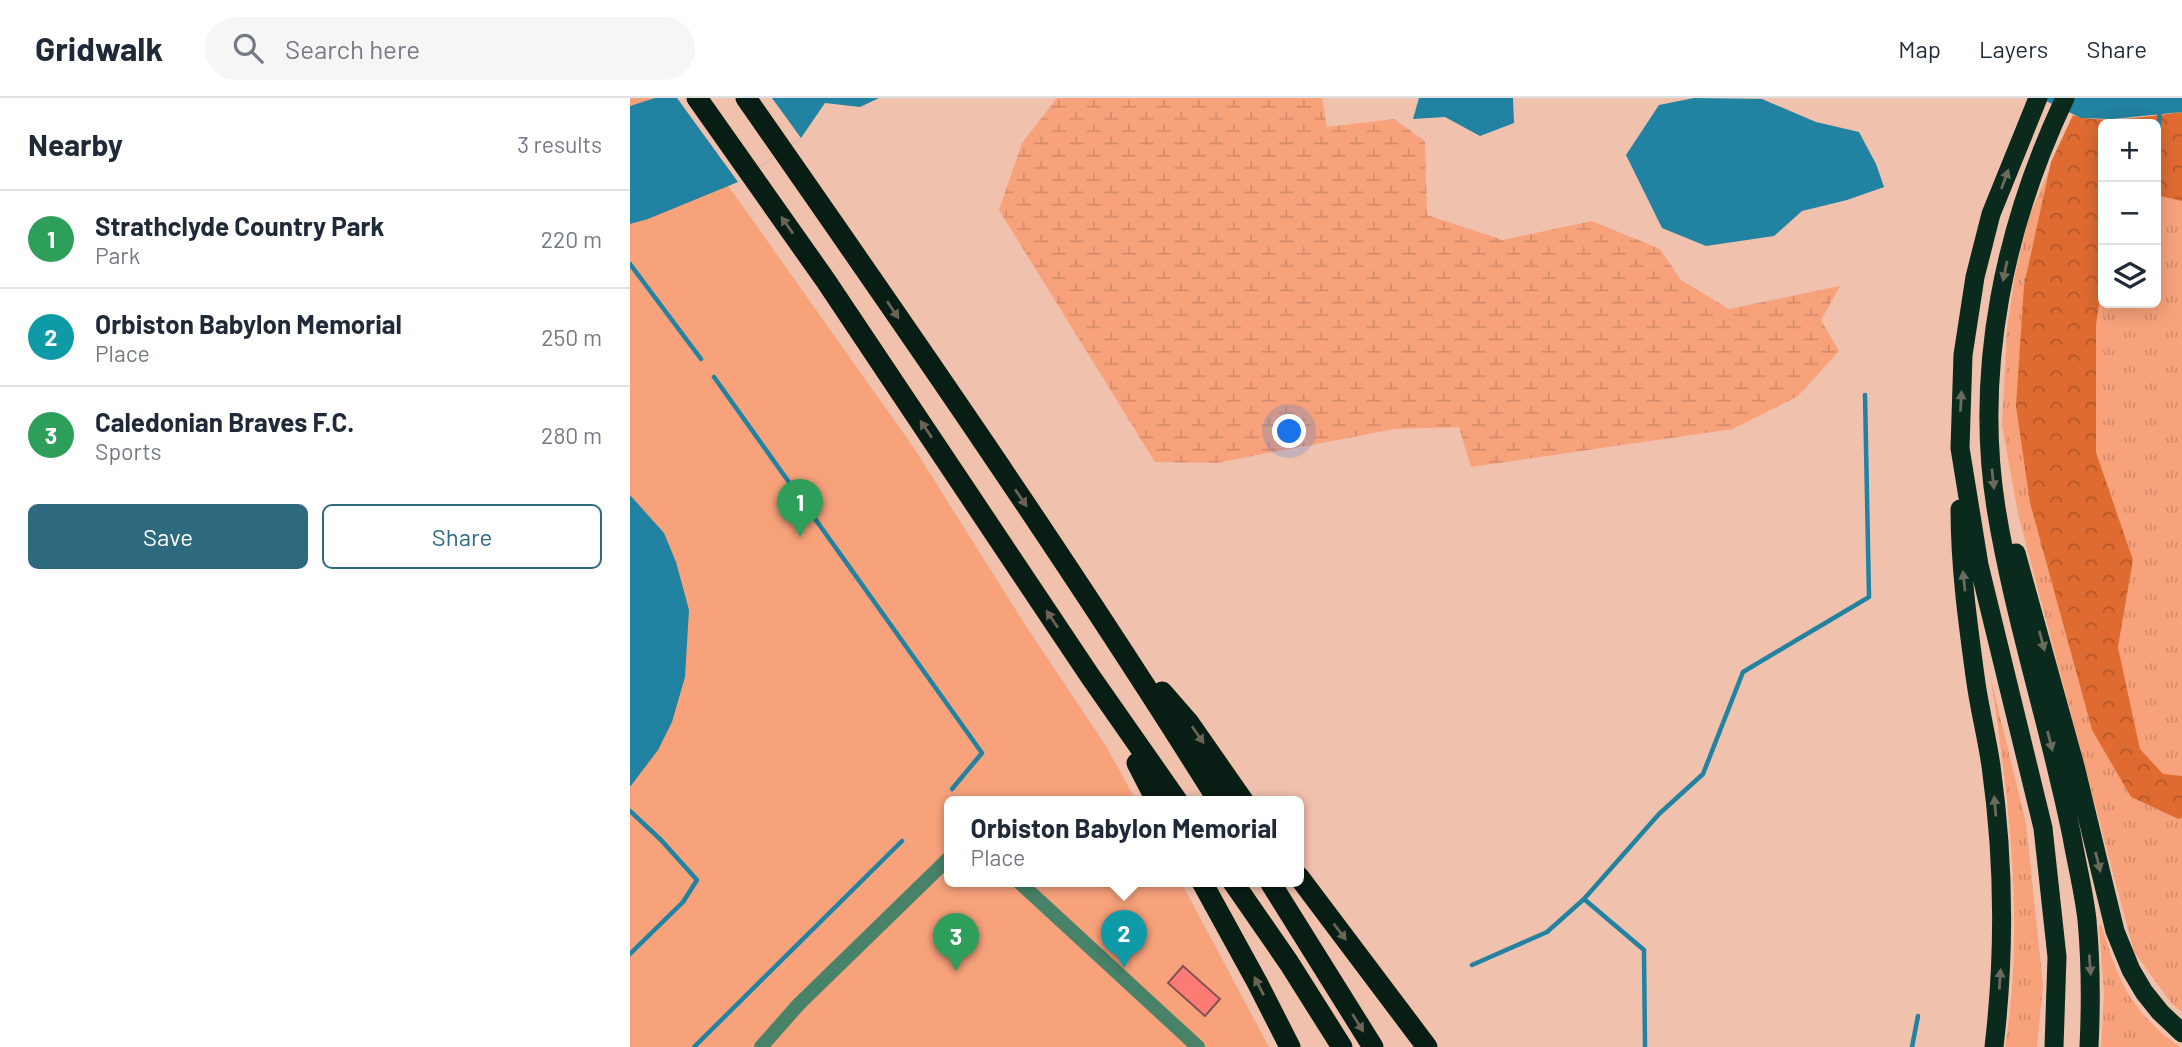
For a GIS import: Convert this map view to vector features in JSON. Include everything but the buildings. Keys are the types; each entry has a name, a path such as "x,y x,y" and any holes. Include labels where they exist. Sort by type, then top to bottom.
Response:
{"highway":[{"path":"697,98 826,281 1090,676 1174,796"},
{"path":"746,98 855,253 1122,646 1215,796"},
{"path":"1994,1047 2001,952 2001,874 1991,766 1976,683 1963,576 1960,448 1963,355 1973,289 1992,214 2038,98"},
{"path":"2064,98 2038,159 2011,244 1993,342 1989,424 1996,508 2007,565 2063,795 2084,898 2091,975 2089,1047"},
{"path":"1960,448 1979,565 2043,828 2057,957 2054,1047"},
{"path":"1996,508 2020,564 2075,766 2115,931 2131,970 2144,992 2179,1028"},
{"path":"1122,646 1189,723 1240,796"},
{"path":"1090,676 1154,796"},
{"path":"1304,884 1427,1047"},
{"path":"1205,887 1290,1047"},
{"path":"1236,887 1342,1047"},
{"path":"1273,887 1373,1047"}],"street":[{"path":"761,1047 799,1004 944,863"},
{"path":"1024,887 1198,1047"}],"green space":[{"path":"630,98 666,98 914,448 1026,626 1106,746 1134,796 944,796 944,887 1184,887 1269,1047 630,1047"},
{"path":"1057,98 1322,98 1327,127 1394,119 1425,141 1427,215 1503,240 1592,221 1660,249 1681,280 1729,309 1840,286 1821,320 1839,351 1798,396 1733,429 1471,467 1459,427 1395,429 1216,463 1155,462 999,210 1022,143"},
{"path":"2182,112 2182,201 2161,196 2161,119 2122,119"},
{"path":"2073,115 2098,119 2096,452 2133,560 2118,647 2140,749 2163,774 2182,776 2182,818 2178,819 2131,797 2092,730 2030,503 2016,406 2024,285 2051,162"},
{"path":"2050,168 2024,285 2030,503 2092,730 2131,797 2177,819 2182,818 2182,1012 2172,1004 2134,952 2018,514 2002,425 2007,329 2015,275 2029,217"},
{"path":"2161,196 2182,201 2182,776 2163,775 2140,749 2118,647 2133,560 2096,452 2096,326 2099,308 2161,308"},
{"path":"1991,679 2026,823 2043,985 2037,1047 2005,1047 2014,955 2014,909 2009,817"},
{"path":"2099,925 2102,926 2121,979 2138,1008 2180,1047 2101,1047 2104,995"}],"water":[{"path":"655,98 879,98 860,107 825,103 801,138 738,182 630,224 630,106"},
{"path":"1419,98 1513,98 1514,123 1480,136 1445,117 1413,119"},
{"path":"1694,98 1762,99 1816,122 1859,132 1876,164 1884,187 1802,211 1774,236 1706,246 1662,228 1626,155 1659,105"},
{"path":"2040,98 2182,98 2182,112 2112,119 2081,118"},
{"path":"630,495 664,533 676,562 689,610 685,677 672,722 658,750 630,787"}],"pier":[{"path":"677,98 772,98 801,138 738,182"}],"waterway":[{"path":"2159,119 2160,98"},
{"path":"630,264 701,359"},
{"path":"714,377 982,753 952,789"},
{"path":"1472,965 1547,932 1584,899 1659,814 1703,774 1743,672 1869,597 1865,395"},
{"path":"630,811 697,880 683,902 630,954"},
{"path":"694,1047 902,841"},
{"path":"1584,899 1644,950 1645,1047"},
{"path":"1912,1047 1918,1016"}],"place":[{"name":"Strathclyde Country Park","path":"800,537"},
{"name":"Orbiston Babylon Memorial","path":"1124,968"},
{"name":"Caledonian Braves F.C.","path":"956,971"}]}
